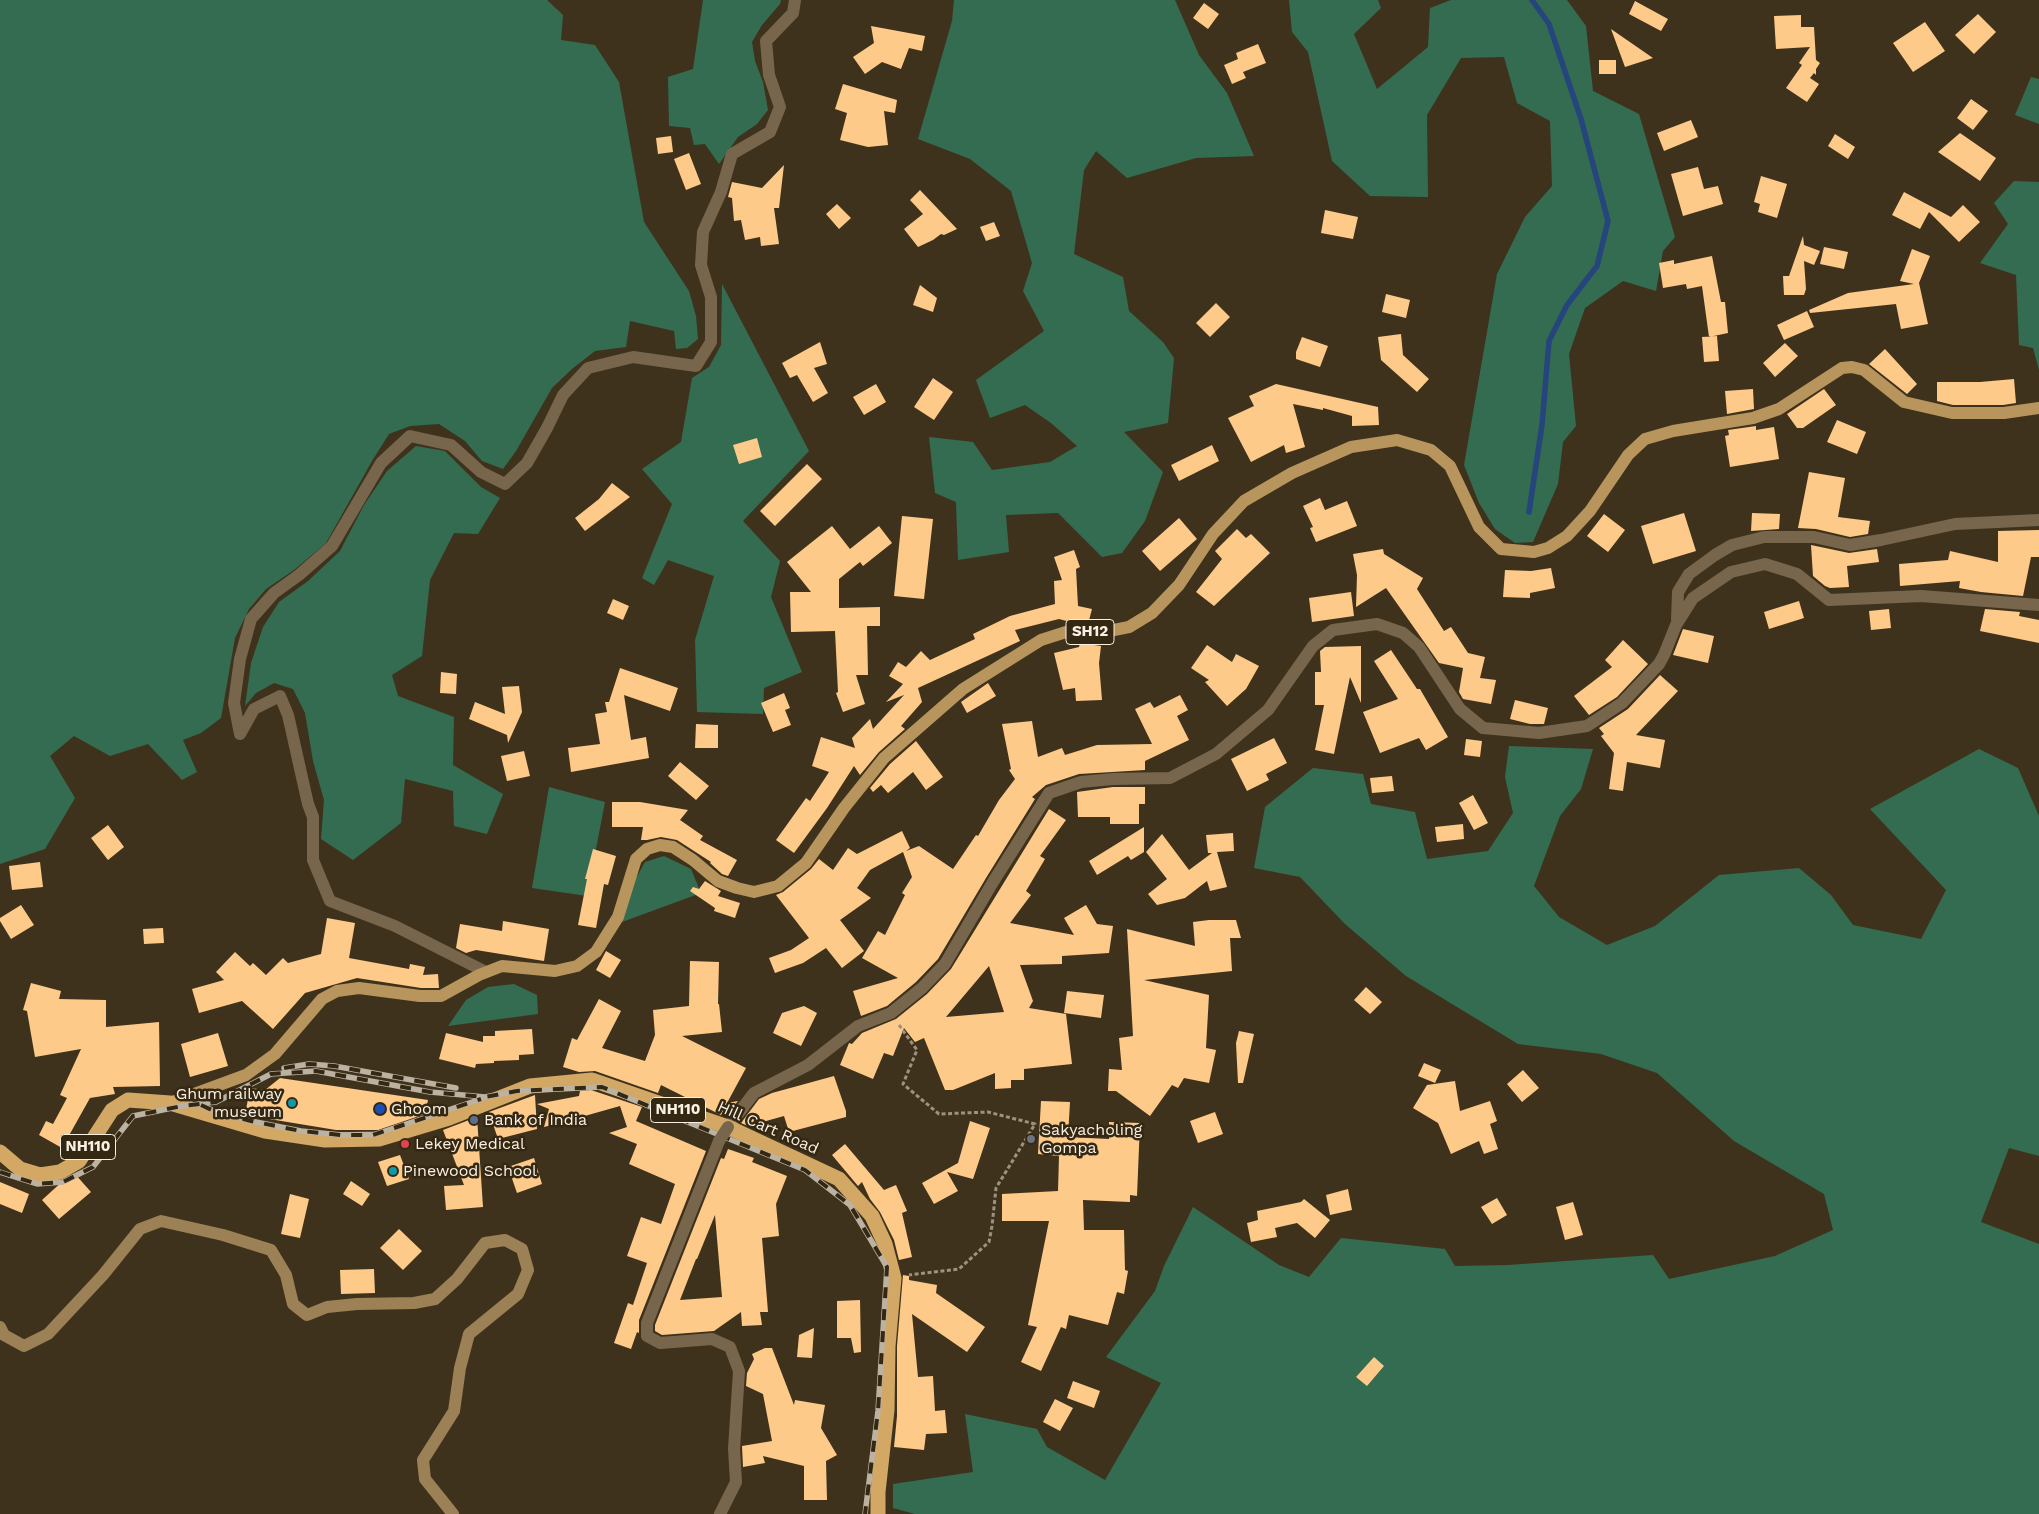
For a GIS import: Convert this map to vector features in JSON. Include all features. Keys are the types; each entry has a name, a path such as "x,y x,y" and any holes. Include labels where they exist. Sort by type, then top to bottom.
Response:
{"highway":[{"name":"Hill Cart Road","path":"0,1152 20,1170 40,1175 60,1172 79,1160 112,1110 128,1100 170,1103 265,1131 326,1140 379,1139 449,1118 530,1086 592,1080 728,1127 839,1179 872,1216 885,1244 894,1278 888,1346 887,1410 878,1492 878,1514"}],"main road":[{"name":"SH12","path":"170,1103 246,1075 275,1054 322,999 337,991 359,988 420,996 441,996 486,972 502,966 555,971 577,966 596,952 618,917 636,859 647,849 660,844 673,847 693,860 718,881 737,888 754,892 778,886 806,863 844,808 884,758 963,689 1041,640 1066,632 1104,632 1129,627 1152,613 1179,585 1213,534 1244,501 1292,473 1351,447 1397,440 1431,450 1450,466 1479,527 1501,549 1534,552 1548,548 1567,536 1590,511 1628,455 1645,439 1672,431 1753,418 1779,409 1842,368 1852,367 1864,370 1904,402 1952,413 2004,413 2039,408"},
{"path":"0,1327 4,1335 24,1346 48,1334 103,1275 140,1229 161,1221 223,1235 271,1250 286,1275 293,1304 307,1315 327,1307 357,1304 414,1304 435,1299 457,1279 485,1242 505,1240 522,1249 528,1270 518,1294 470,1334 460,1368 454,1411 422,1460 425,1479 452,1514"}],"street":[{"path":"486,972 395,926 330,901 313,860 313,817 308,804 288,716 280,696 254,709 240,734 234,703 240,659 251,619 274,593 300,576 332,546 381,463 410,436 451,445 481,472 505,484 527,463 563,395 588,368 633,357 696,366 712,342 711,297 701,265 703,232 722,192 732,154 770,132 780,107 769,75 766,41 793,13 795,0"},
{"path":"1676,625 1679,607 1678,592 1689,574 1715,554 1732,545 1764,537 1814,537 1850,544 1881,540 1955,524 2039,520"},
{"path":"720,1514 736,1482 734,1449 740,1371 730,1347 712,1339 660,1343 647,1336 647,1323 719,1141 754,1093 808,1065 858,1026 891,1013 922,988 945,964 993,882 1049,793 1080,782 1170,778 1216,754 1268,710 1313,646 1333,630 1377,624 1403,633 1419,647 1460,709 1483,728 1539,733 1588,726 1622,703 1659,664 1676,625 1693,598 1731,572 1765,564 1797,574 1829,600 1921,596 2039,605"}],"path":[{"path":"891,1013 917,1050 903,1084 939,1114 988,1112 1035,1124 996,1188 989,1242 959,1269 894,1278"}],"green space":[{"path":"0,0 547,0 563,15 561,40 595,45 619,82 644,222 689,291 696,316 698,339 687,348 676,349 674,331 630,321 626,347 595,351 552,388 516,451 503,469 482,461 465,441 439,424 410,426 389,434 326,543 294,570 266,589 249,609 235,638 221,718 201,733 183,740 197,772 182,780 148,744 110,756 74,736 50,756 75,798 45,849 0,864"},
{"path":"703,0 781,0 752,42 755,61 763,82 768,110 757,124 738,137 719,164 705,144 694,145 690,128 669,126 668,77 693,69"},
{"path":"954,0 1175,0 1199,55 1227,93 1254,156 1196,158 1127,178 1096,151 1084,170 1074,254 1123,277 1129,311 1163,342 1174,358 1168,423 1124,432 1163,472 1145,521 1122,553 1102,557 1058,513 1006,515 1009,552 958,560 956,502 935,493 929,437 973,442 992,470 1050,462 1077,446 1051,423 1025,405 990,418 976,380 1044,331 1023,291 1032,263 1011,191 970,159 918,139 952,21"},
{"path":"1289,0 1378,0 1381,8 1354,34 1377,89 1428,47 1430,8 1451,0 1567,0 1586,26 1593,91 1639,114 1675,237 1663,251 1656,291 1623,281 1585,308 1569,354 1576,426 1563,442 1558,484 1533,542 1515,543 1495,529 1479,503 1464,465 1497,274 1525,217 1552,186 1550,121 1517,103 1504,57 1461,58 1427,115 1428,197 1370,196 1332,161 1308,52 1292,32"},
{"path":"2031,77 2039,79 2039,124 2015,115"},
{"path":"2014,181 2039,182 2039,370 2033,348 2019,345 2016,275 1980,263 2008,224 1994,203"},
{"path":"722,284 809,451 743,521 780,561 771,597 802,672 764,688 763,714 697,712 695,640 714,576 668,560 654,585 642,578 672,504 642,469 681,442 692,378 709,367 721,345"},
{"path":"416,446 445,451 481,487 500,498 478,534 454,533 430,580 422,656 392,675 398,696 454,717 453,765 503,794 487,834 454,826 453,791 405,779 401,823 353,860 321,839 324,800 313,761 305,713 293,689 274,683 256,693 245,706 251,663 263,627 279,602 308,581 340,551 364,505 387,471"},
{"path":"1509,746 1593,749 1581,789 1560,816 1534,886 1559,917 1607,945 1655,926 1719,875 1799,868 1831,895 1853,925 1921,939 1946,890 1870,809 1979,749 2018,768 2039,816 2039,1156 2009,1148 1981,1222 2039,1244 2039,1514 915,1514 893,1508 893,1484 973,1472 965,1414 1037,1429 1047,1447 1105,1480 1161,1383 1106,1357 1155,1291 1164,1266 1193,1207 1279,1265 1309,1277 1341,1238 1445,1249 1455,1266 1508,1265 1653,1255 1669,1279 1775,1256 1833,1230 1824,1194 1734,1141 1657,1073 1601,1054 1518,1044 1406,976 1345,924 1300,877 1254,868 1265,807 1313,768 1363,774 1371,804 1415,812 1427,859 1488,851 1513,813 1505,777"},
{"path":"549,787 605,802 587,896 532,888"},
{"path":"664,856 691,869 701,893 622,922 635,880 645,862"},
{"path":"514,984 537,995 538,1014 448,1026 466,1000 488,987"}],"building":[{"path":"1635,1 1668,19 1661,31 1629,14"},
{"path":"1204,3 1219,14 1208,29 1193,18"},
{"path":"1978,14 1996,32 1974,54 1955,35"},
{"path":"1801,15 1801,27 1814,27 1816,60 1820,63 1816,69 1816,75 1814,73 1810,78 1819,84 1807,102 1786,88 1802,65 1799,63 1810,47 1776,49 1774,16"},
{"path":"1925,22 1945,51 1913,72 1893,43"},
{"path":"871,26 925,36 922,51 909,48 901,69 882,62 865,74 853,57 874,43"},
{"path":"1611,29 1653,58 1625,67"},
{"path":"1258,44 1266,63 1243,72 1246,78 1232,84 1224,65 1238,59 1236,53"},
{"path":"1599,60 1616,60 1616,74 1599,74"},
{"path":"843,84 897,100 895,113 884,111 888,145 868,147 840,140 847,113 835,109"},
{"path":"1971,99 1988,111 1973,130 1957,118"},
{"path":"1691,120 1698,137 1664,151 1657,133"},
{"path":"1960,133 1996,158 1980,181 1938,152"},
{"path":"1835,134 1855,147 1848,159 1828,146"},
{"path":"671,136 673,152 658,154 656,138"},
{"path":"689,153 701,184 686,190 674,159"},
{"path":"784,165 779,208 774,208 779,244 761,246 760,237 745,240 741,220 734,221 732,198 728,197 732,182 762,188"},
{"path":"1698,167 1704,189 1718,186 1723,204 1683,216 1671,174"},
{"path":"1761,176 1787,184 1777,218 1758,212 1760,204 1754,202"},
{"path":"920,190 957,229 944,235 941,234 918,247 904,229 923,214 910,200"},
{"path":"1904,192 1951,217 1963,205 1980,222 1959,242 1929,212 1920,229 1892,215"},
{"path":"837,204 851,218 839,229 826,214"},
{"path":"1325,210 1358,217 1353,239 1321,233"},
{"path":"994,222 1000,236 986,241 980,227"},
{"path":"1803,236 1804,245 1820,251 1814,265 1804,261 1806,289 1804,295 1784,295 1783,276 1789,276"},
{"path":"1824,247 1848,252 1844,269 1820,264"},
{"path":"1912,249 1930,256 1919,283 1928,324 1901,329 1896,304 1810,313 1809,310 1848,293 1914,284 1900,281"},
{"path":"1712,256 1721,302 1725,302 1728,333 1709,337 1702,286 1687,289 1686,284 1663,288 1659,263 1674,260 1674,264"},
{"path":"920,285 937,298 933,312 913,305"},
{"path":"1386,294 1410,300 1406,318 1382,312"},
{"path":"1216,303 1230,317 1210,337 1196,323"},
{"path":"1807,311 1814,327 1784,340 1777,325"},
{"path":"1401,334 1403,355 1429,379 1417,392 1381,360 1378,337"},
{"path":"1717,336 1719,361 1704,362 1702,337"},
{"path":"1302,337 1328,346 1320,367 1296,359 1296,352"},
{"path":"820,342 827,364 814,368 828,393 813,402 797,375 790,378 782,363"},
{"path":"1785,343 1798,356 1775,377 1763,363"},
{"path":"1885,349 1917,384 1907,394 1869,364"},
{"path":"933,378 953,392 934,420 914,407"},
{"path":"2014,379 2016,403 2003,405 1953,405 1937,401 1937,382 1980,382"},
{"path":"876,384 886,402 864,415 853,397"},
{"path":"1276,384 1378,407 1379,425 1352,426 1352,416 1323,408 1323,410 1293,404 1305,447 1286,453 1284,445 1251,462 1228,418 1254,406 1249,396"},
{"path":"1753,389 1754,409 1727,414 1725,391"},
{"path":"1824,389 1836,405 1803,428 1797,428 1787,414"},
{"path":"1837,420 1866,432 1857,454 1827,442"},
{"path":"1756,426 1756,430 1774,427 1779,459 1730,467 1725,436 1729,435 1728,430"},
{"path":"757,438 762,457 739,464 733,445"},
{"path":"1212,445 1219,461 1179,481 1171,465"},
{"path":"807,464 822,479 775,526 760,511"},
{"path":"1809,472 1845,478 1838,517 1870,521 1868,534 1850,537 1816,529 1798,528"},
{"path":"612,483 630,497 585,531 575,518 599,499"},
{"path":"1320,498 1325,510 1347,501 1357,526 1316,542 1310,528 1313,527 1303,506"},
{"path":"1684,513 1696,551 1653,564 1641,526"},
{"path":"1752,513 1780,514 1779,529 1751,531"},
{"path":"1604,514 1625,530 1608,552 1587,536"},
{"path":"902,516 933,519 924,599 894,596"},
{"path":"1179,518 1197,539 1160,571 1142,551"},
{"path":"832,526 850,549 879,526 892,543 863,566 860,562 839,579 839,608 880,607 880,626 867,626 868,675 856,675 865,704 843,712 836,693 838,692 835,631 791,632 790,592 811,592 787,562"},
{"path":"1237,529 1246,538 1251,534 1270,553 1214,606 1196,592 1222,559 1215,551"},
{"path":"2039,530 2039,557 2031,557 2023,596 1959,588 1960,581 1900,586 1899,564 1948,560 1950,551 1998,562 1998,531"},
{"path":"1811,545 1849,553 1877,549 1879,562 1847,566 1849,587 1830,588 1813,576"},
{"path":"1383,549 1384,554 1423,578 1417,589 1444,631 1451,627 1468,653 1485,657 1480,678 1496,680 1491,704 1463,699 1459,692 1463,668 1439,663 1386,588 1356,607 1357,575 1353,554"},
{"path":"1074,550 1080,567 1076,569 1078,606 1092,609 1088,624 1078,624 1059,619 1015,630 1020,641 918,688 922,702 901,726 905,729 879,752 860,775 854,766 827,808 794,853 776,840 806,798 810,801 829,772 812,766 821,737 855,748 852,738 870,719 873,729 904,695 886,702 903,684 889,676 898,662 906,667 921,651 930,660 975,639 973,634 1010,616 1055,604 1054,581 1062,580 1054,557"},
{"path":"1551,568 1555,588 1530,593 1530,598 1503,597 1505,570 1531,571"},
{"path":"1351,592 1354,616 1312,622 1309,598"},
{"path":"613,599 629,606 623,620 607,613"},
{"path":"1799,601 1804,618 1769,629 1764,612"},
{"path":"1889,609 1891,628 1871,630 1869,611"},
{"path":"1985,609 2020,612 2019,616 2039,620 2039,643 1980,631"},
{"path":"1683,629 1714,636 1708,663 1673,655"},
{"path":"1623,640 1648,664 1617,697 1589,715 1574,696 1612,667 1605,660"},
{"path":"1080,643 1101,646 1099,663 1102,700 1076,701 1075,688 1063,690 1054,653 1079,647"},
{"path":"1207,645 1232,662 1236,654 1259,666 1246,689 1227,706 1205,682 1209,680 1191,668"},
{"path":"1361,646 1361,703 1350,677 1334,754 1315,750 1324,705 1315,705 1315,672 1321,672 1320,651 1325,647"},
{"path":"1391,650 1417,689 1420,689 1448,737 1426,750 1419,738 1380,753 1363,712 1398,699 1374,661"},
{"path":"620,668 678,688 670,711 624,695 631,740 646,737 649,758 571,772 568,748 600,744 595,714 607,712 605,702 609,702"},
{"path":"441,672 457,674 456,694 440,693"},
{"path":"1660,675 1678,691 1636,735 1665,740 1660,768 1627,762 1623,791 1609,789 1614,753 1601,736 1604,734 1599,728 1628,709"},
{"path":"988,683 996,696 967,713 961,702"},
{"path":"519,686 522,712 508,743 507,735 469,719 475,702 505,714 502,687"},
{"path":"784,693 790,708 785,710 791,725 773,732 761,703"},
{"path":"1180,695 1188,710 1177,716 1189,740 1145,761 1145,770 1079,774 1046,785 1032,797 1035,799 938,959 916,982 887,1006 861,1016 853,991 898,978 862,958 878,931 885,935 905,895 902,893 912,877 903,852 870,870 857,888 871,898 840,920 864,951 842,968 826,948 803,963 775,973 769,958 791,950 809,938 776,895 783,892 811,869 819,859 833,870 848,848 857,854 902,831 910,848 906,851 919,846 953,869 976,835 978,836 999,800 1015,779 1009,770 1011,769 1002,724 1032,721 1038,757 1062,748 1065,755 1097,745 1152,744 1135,709 1150,702 1154,708"},
{"path":"1515,700 1548,708 1544,724 1530,724 1510,719"},
{"path":"696,724 718,725 718,748 695,748"},
{"path":"1274,738 1287,763 1266,774 1269,780 1247,791 1231,759"},
{"path":"1466,739 1482,741 1480,757 1464,755"},
{"path":"916,741 943,777 926,790 913,772 888,793 881,785 873,792 870,788 890,764"},
{"path":"524,751 530,776 507,781 501,756"},
{"path":"680,762 709,786 696,800 668,776"},
{"path":"1392,776 1394,791 1372,793 1370,778"},
{"path":"1113,787 1145,787 1145,804 1139,804 1139,824 1110,824 1110,817 1078,817 1077,792"},
{"path":"1473,795 1488,823 1474,830 1459,803"},
{"path":"612,802 640,802 688,810 680,820 703,836 700,840 737,860 728,876 722,874 711,862 677,840 661,837 641,840 643,827 612,827"},
{"path":"1049,809 1066,820 1040,856 1045,859 1026,891 1031,895 1010,923 1074,935 1064,918 1086,905 1097,924 1113,926 1109,953 1062,956 1062,964 1020,965 1033,1001 1029,1008 1066,1014 1072,1064 1024,1069 1024,1080 1011,1080 1011,1088 995,1089 995,1073 953,1090 945,1090 924,1038 915,1042 904,1028 893,1056 884,1053 873,1079 840,1065 849,1043 852,1044 862,1033 896,1019 927,994 951,969","holes":["989,966 1004,1012 946,1017"]},
{"path":"1463,824 1464,839 1437,842 1435,827"},
{"path":"108,825 124,847 108,860 91,838"},
{"path":"1144,827 1144,852 1131,860 1128,856 1097,875 1089,861"},
{"path":"1233,833 1234,851 1217,852 1227,887 1210,891 1207,881 1185,898 1157,905 1148,894 1167,879 1146,852 1162,834 1189,870 1212,853 1208,853 1206,835"},
{"path":"593,849 616,856 608,885 604,884 596,928 578,925 587,879 585,879"},
{"path":"40,862 43,887 12,890 9,866"},
{"path":"705,881 721,891 718,896 740,903 735,918 714,911 715,908 690,891 693,887 699,889"},
{"path":"21,905 34,925 11,939 0,918"},
{"path":"327,918 355,923 349,958 409,969 410,964 425,967 423,975 438,974 439,988 421,988 357,978 305,993 273,1029 242,1001 199,1013 192,989 224,980 216,972 235,952 250,966 253,963 266,975 283,958 288,963 321,954"},
{"path":"1236,920 1241,938 1230,938 1232,971 1144,980 1209,995 1206,1048 1216,1050 1209,1083 1184,1078 1178,1088 1172,1085 1150,1116 1116,1091 1108,1091 1109,1069 1122,1070 1119,1038 1133,1036 1127,929 1195,946 1193,922"},
{"path":"503,921 549,929 544,961 476,950 466,953 456,948 460,924 502,931"},
{"path":"163,928 164,943 144,944 143,929"},
{"path":"606,951 621,960 610,978 596,970"},
{"path":"690,961 719,962 718,1004 722,1032 682,1036 746,1068 727,1103 738,1101 729,1112 725,1108 721,1115 661,1085 658,1093 595,1071 579,1072 563,1067 572,1038 577,1040 599,999 621,1011 602,1048 645,1061 655,1035 653,1010 689,1006"},
{"path":"31,983 61,991 59,999 106,1000 106,1027 159,1022 160,1086 113,1087 115,1094 90,1098 62,1148 39,1135 46,1121 53,1124 67,1098 60,1095 81,1049 35,1057 27,1011 23,1010"},
{"path":"1366,987 1382,1002 1370,1014 1354,1000"},
{"path":"1067,991 1104,995 1101,1018 1064,1013"},
{"path":"804,1006 817,1013 801,1046 773,1033 782,1013"},
{"path":"532,1029 534,1054 519,1055 519,1060 476,1064 475,1068 439,1059 446,1033 483,1042 483,1036 495,1036 495,1031"},
{"path":"1239,1031 1254,1034 1243,1083 1238,1083 1236,1043"},
{"path":"218,1033 228,1066 190,1077 181,1044"},
{"path":"1424,1063 1441,1070 1435,1083 1418,1076"},
{"path":"1523,1070 1539,1088 1522,1102 1507,1084"},
{"path":"834,1076 846,1111 846,1117 789,1132 784,1116 748,1126 741,1123 759,1099 772,1093"},
{"path":"280,1078 428,1100 425,1114 378,1130 336,1130 245,1115 250,1088 265,1090"},
{"path":"1455,1081 1460,1111 1490,1101 1497,1121 1490,1124 1498,1149 1484,1154 1479,1141 1451,1154 1438,1123 1413,1108 1427,1085"},
{"path":"591,1090 642,1107 636,1121 706,1151 639,1320 639,1333 637,1332 631,1349 614,1343 628,1303 633,1305 647,1263 627,1256 641,1217 661,1224 675,1184 629,1164 637,1144 609,1133 627,1127 620,1106 574,1119 570,1118 571,1120 544,1127 549,1109 537,1104 579,1096 580,1091"},
{"path":"535,1095 537,1129 498,1139 489,1112"},
{"path":"1041,1101 1070,1102 1068,1137 1109,1139 1109,1122 1140,1123 1137,1196 1130,1195 1130,1202 1083,1200 1084,1230 1124,1230 1125,1270 1128,1271 1124,1294 1117,1292 1108,1325 1069,1315 1066,1329 1061,1327 1041,1371 1021,1362 1037,1327 1028,1325 1049,1221 1002,1221 1002,1194 1058,1191 1059,1156 1038,1154"},
{"path":"1215,1112 1223,1134 1198,1143 1190,1121"},
{"path":"477,1117 483,1207 446,1210 444,1186 464,1185 443,1130"},
{"path":"970,1121 990,1128 973,1179 947,1172 958,1191 934,1204 922,1183 958,1163"},
{"path":"845,1144 884,1190 896,1185 907,1211 902,1213 912,1257 899,1260 894,1240 862,1182 858,1186 832,1155"},
{"path":"728,1149 754,1158 752,1162 787,1176 776,1204 779,1236 762,1238 768,1312 760,1312 762,1325 742,1326 741,1312 714,1331 662,1335 655,1331 655,1325 721,1158 724,1159","holes":["715,1215 722,1297 680,1300"]},
{"name":"Pinewood School","path":"400,1155 409,1179 387,1186 378,1162"},
{"path":"534,1158 542,1184 517,1193 508,1167"},
{"path":"75,1174 91,1192 59,1219 42,1200 64,1180"},
{"path":"351,1181 370,1194 362,1206 343,1194"},
{"path":"0,1182 29,1194 22,1213 0,1204"},
{"path":"1348,1189 1352,1210 1330,1215 1326,1195"},
{"path":"290,1194 309,1199 300,1238 281,1234"},
{"path":"1497,1198 1507,1215 1492,1224 1481,1207"},
{"path":"1304,1199 1330,1220 1315,1238 1297,1223 1275,1228 1277,1237 1251,1242 1247,1223 1258,1220 1257,1211 1301,1202"},
{"path":"1573,1202 1583,1235 1565,1240 1556,1207"},
{"path":"399,1229 422,1251 403,1270 380,1248"},
{"path":"374,1269 375,1293 341,1294 340,1270"},
{"path":"903,1275 909,1276 909,1280 937,1285 936,1293 985,1327 967,1352 912,1314 918,1377 933,1376 935,1411 945,1410 947,1433 926,1434 924,1450 894,1447 897,1416 897,1346"},
{"path":"860,1300 861,1352 854,1353 851,1338 837,1338 837,1301"},
{"path":"814,1328 812,1358 797,1357 799,1335"},
{"path":"765,1348 772,1348 794,1405 795,1400 825,1405 821,1428 837,1455 826,1461 827,1500 804,1500 804,1466 763,1456 765,1463 743,1467 742,1446 772,1441 763,1394 746,1386 747,1373 754,1359 752,1354"},
{"path":"1374,1357 1384,1366 1367,1386 1356,1377"},
{"path":"1073,1381 1100,1391 1094,1408 1067,1398"},
{"path":"1055,1399 1073,1408 1060,1431 1043,1422"}],"waterway":[{"path":"1529,512 1542,425 1549,341 1567,305 1597,266 1608,221 1581,119 1549,24 1532,0"}],"railway":[{"path":"284,1068 309,1064 334,1066 456,1088"},
{"path":"0,1172 37,1184 63,1182 93,1167 133,1116 182,1106 216,1102 271,1074 316,1071 430,1092 485,1097 517,1091 602,1087 805,1170 850,1205 887,1267 878,1411 865,1514"},
{"path":"201,1105 214,1111 251,1121 301,1131 341,1135 373,1135 481,1099"}],"place":[{"name":"Ghum railway museum","path":"292,1103"},
{"name":"Ghoom","path":"380,1109"},
{"name":"Bank of India","path":"474,1120"},
{"name":"Sakyacholing Gompa","path":"1031,1139"},
{"name":"Lekey Medical","path":"405,1144"},
{"name":"Pinewood School","path":"393,1171"}]}
